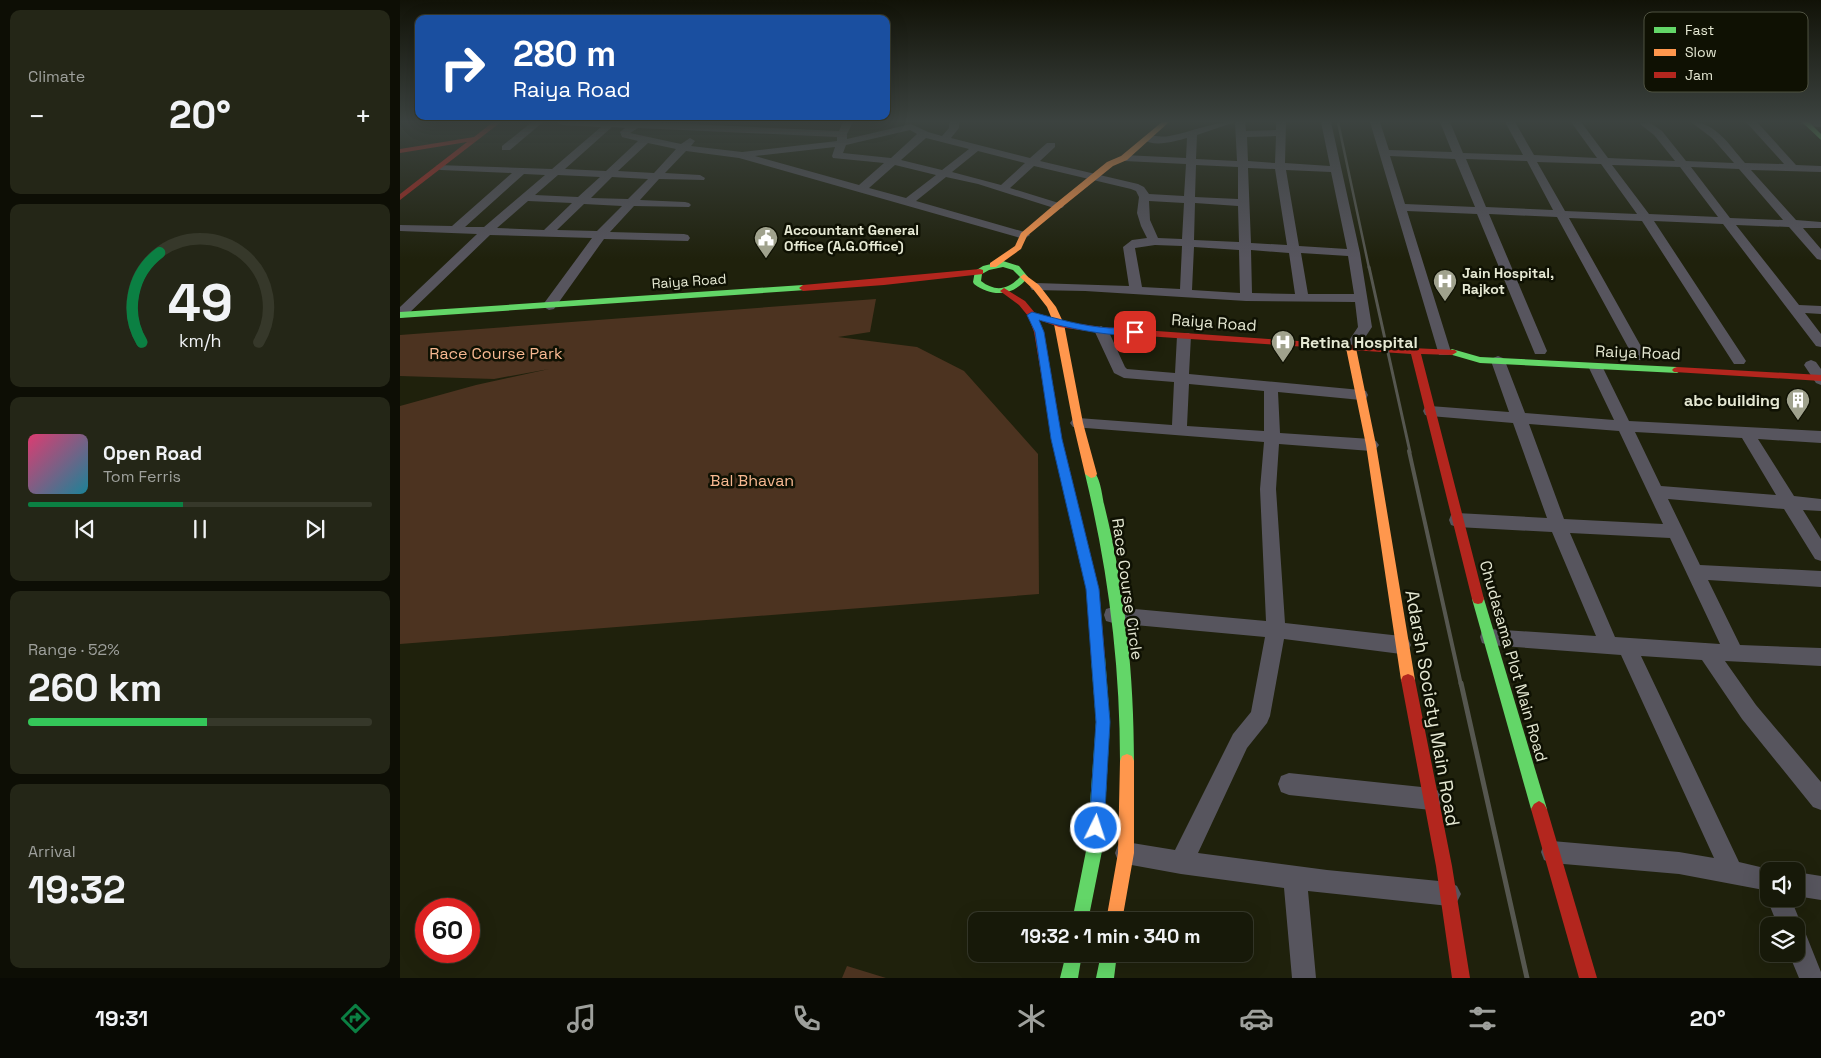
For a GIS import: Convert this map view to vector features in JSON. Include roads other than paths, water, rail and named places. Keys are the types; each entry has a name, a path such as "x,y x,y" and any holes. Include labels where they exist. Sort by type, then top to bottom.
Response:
{"main road":[{"path":"400,187 426,168"},
{"path":"400,198 440,168"},
{"path":"1018,246 1022,274 1020,284 1004,291 992,291 981,288 977,282 980,272 993,265 1018,246 1024,235 1106,168"},
{"path":"993,265 1013,266 1022,274"},
{"name":"Raiya Road","path":"400,315 884,282 980,272"},
{"name":"Race Course Circle","path":"1022,274 1036,287 1051,307 1059,324 1078,422 1100,513 1118,615 1128,718 1126,853 1116,912"},
{"path":"1004,291 1022,303 1032,315 1040,332 1057,439 1092,589 1103,722 1095,846 1082,912"},
{"name":"Raiya Road","path":"1032,315 1059,324 1101,330 1351,348 1450,352 1480,360 1598,361 1699,370 1816,372"},
{"name":"Raiya Road","path":"1450,352 1474,347 1483,348"},
{"name":"Adarsh Society Main Road","path":"1351,348 1371,445 1401,645 1432,799 1449,894 1461,978"},
{"name":"Chudasama Plot Main Road","path":"1415,351 1489,637 1588,978"},
{"name":"Raiya Road","path":"1598,361 1640,357 1690,359"},
{"path":"1069,978 1072,962"}],"street":[{"path":"458,168 700,178"},
{"path":"400,315 488,230 559,168"},
{"path":"548,232 614,168"},
{"path":"548,306 601,234 665,168"},
{"path":"828,168 861,189 1024,235"},
{"path":"861,189 885,168"},
{"path":"921,168 1002,188 1058,206"},
{"path":"908,202 951,168"},
{"path":"1002,188 1025,168"},
{"path":"1054,168 1094,178 1143,179 1174,168"},
{"path":"1133,168 1143,179 1190,200 1244,203"},
{"path":"1186,293 1190,168"},
{"path":"1243,168 1246,297"},
{"path":"1280,168 1302,297"},
{"path":"1310,168 1335,169 1354,253 1365,327 1351,348"},
{"path":"1388,168 1450,352"},
{"path":"1463,168 1540,351"},
{"path":"1536,168 1640,357"},
{"path":"1609,168 1646,218 1739,361"},
{"path":"1686,168 1821,343"},
{"path":"1744,168 1821,256"},
{"path":"1785,168 1806,169 1819,174"},
{"path":"455,230 522,170"},
{"path":"1143,179 1142,203 1147,233 1155,241"},
{"path":"526,198 685,205"},
{"path":"1400,207 1821,225"},
{"path":"400,228 684,238"},
{"path":"1136,290 1129,248 1136,243 1155,241 1354,253"},
{"path":"1036,287 1085,287 1246,297 1362,298"},
{"path":"1796,309 1821,310"},
{"path":"1101,330 1119,370 1132,375 1360,395"},
{"path":"1179,430 1184,336"},
{"path":"1498,361 1596,619 1619,647 1732,872"},
{"path":"1598,361 1624,426 1734,653"},
{"path":"1181,863 1240,741 1260,716 1276,630 1268,489 1272,437 1270,387"},
{"path":"1430,411 1624,426 1821,437"},
{"path":"1078,422 1371,445"},
{"path":"1747,434 1821,554"},
{"path":"1656,492 1821,505"},
{"path":"1458,520 1560,524 1676,532"},
{"path":"1695,572 1821,579"},
{"path":"1095,613 1276,630 1401,645"},
{"path":"1489,637 1619,647 1821,657"},
{"path":"1707,652 1749,712 1821,799"},
{"path":"1289,784 1432,799"},
{"path":"1552,852 1679,863 1760,877"},
{"path":"1126,853 1181,863 1295,878 1449,894"},
{"path":"1295,878 1304,978"},
{"path":"1805,885 1821,888"},
{"path":"1805,961 1812,978"}],"railway":[{"path":"1348,168 1369,268"},
{"path":"1369,267 1410,452"},
{"path":"1409,451 1461,685"},
{"path":"1461,683 1527,978"}],"place":[{"name":"Accountant General Office (A.G.Office)","path":"766,259"},
{"name":"Jain Hospital, Rajkot","path":"1445,302"},
{"name":"Retina Hospital","path":"1283,363"},
{"name":"abc building","path":"1798,421"}],"park label":[{"name":"Race Course Park","path":"496,353"},
{"name":"Bal Bhavan","path":"752,480"}]}
